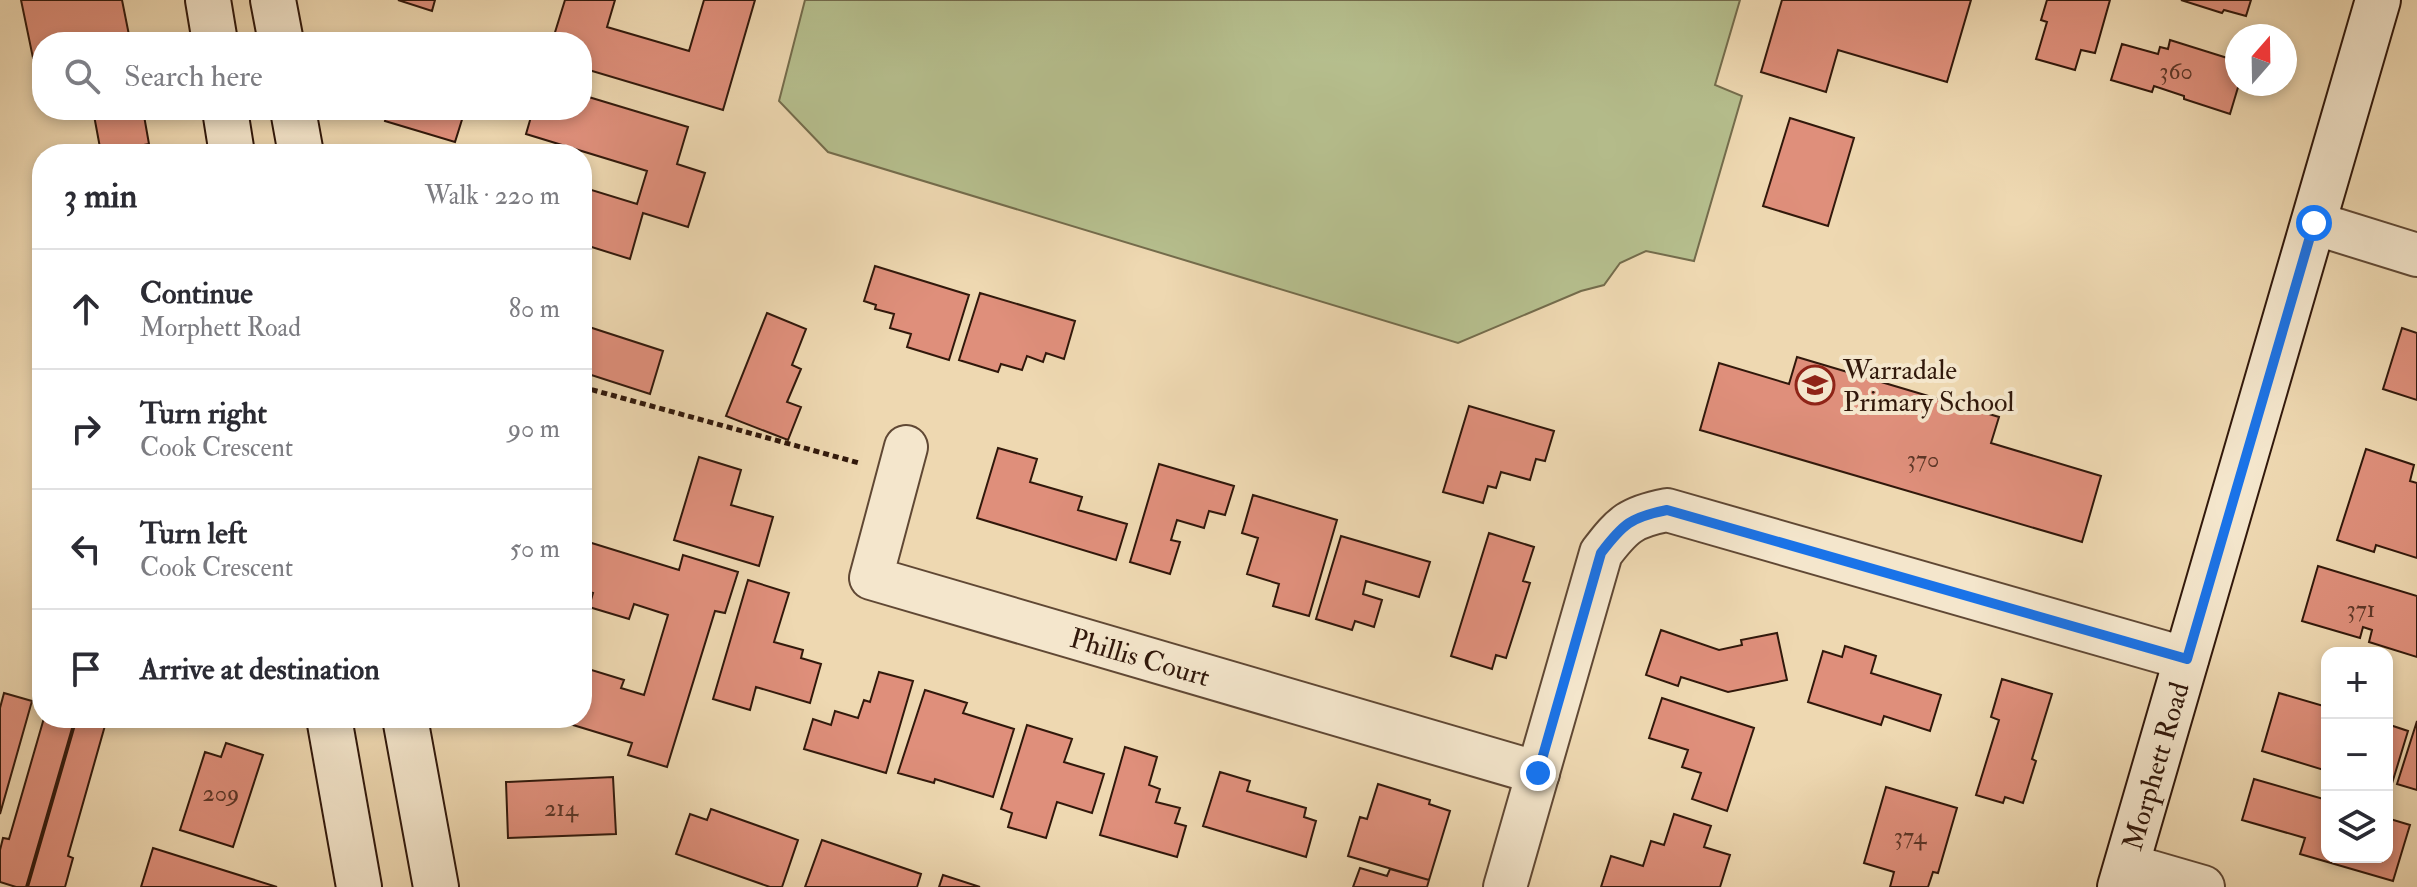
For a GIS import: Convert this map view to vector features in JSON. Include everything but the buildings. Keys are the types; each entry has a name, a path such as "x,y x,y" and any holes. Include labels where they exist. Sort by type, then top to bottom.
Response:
{"main road":[{"path":"208,0 213,32"},
{"path":"273,0 279,32"},
{"name":"Morphett Road","path":"2124,876 2378,0"},
{"path":"227,120 230,144"},
{"path":"295,120 299,144"},
{"path":"331,728 359,887"},
{"path":"407,728 436,887"}],"street":[{"path":"2314,223 2417,255"},
{"name":"Phillis Court","path":"902,461 871,578 1538,773"},
{"path":"1505,887 1601,553 1617,531 1640,516 1667,510 2187,659"},
{"path":"2124,876 2203,887"}],"path":[{"path":"592,389 902,461"}],"green space":[{"path":"805,0 1740,0 1715,85 1742,96 1694,261 1646,251 1620,263 1604,285 1581,291 1458,343 828,152 779,101"}],"place":[{"name":"Warradale Primary School","path":"1815,385"}],"route":[{"path":"1538,773 1601,553 1617,531 1640,516 1667,510 2187,659 2314,223"}]}
